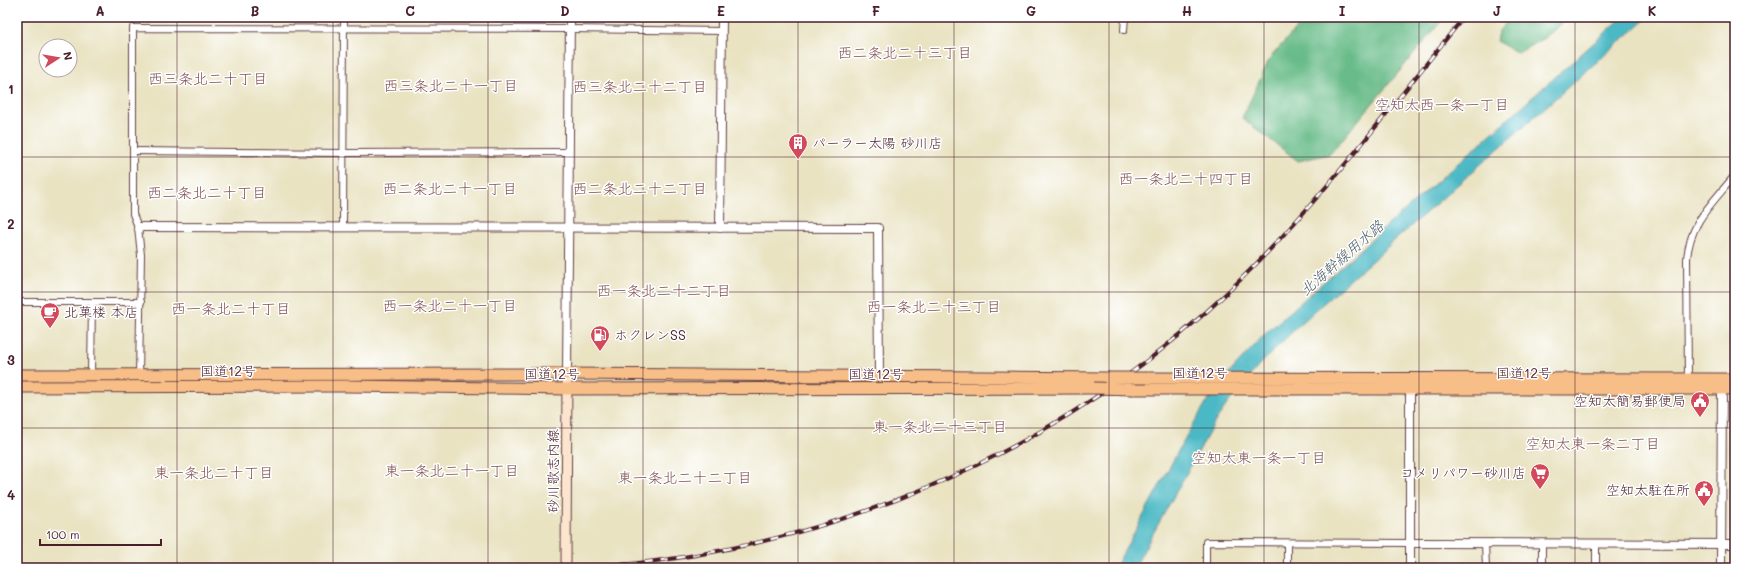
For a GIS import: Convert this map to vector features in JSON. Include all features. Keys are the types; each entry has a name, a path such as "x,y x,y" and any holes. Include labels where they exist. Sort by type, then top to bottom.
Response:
{"highway":[{"name":"国道12号","path":"17,375 91,381 567,374 1147,378 1209,383"},
{"name":"国道12号","path":"1722,384 1735,379"},
{"name":"国道12号","path":"17,387 91,381"},
{"name":"国道12号","path":"139,381 567,389 1133,389 1209,383 1688,383 1722,384 1735,389"}],"main road":[{"name":"砂川歌志内線","path":"566,568 567,374"}],"street":[{"path":"343,227 344,17"},
{"path":"567,374 570,17"},
{"path":"720,228 722,17"},
{"path":"1124,30 1125,17"},
{"path":"139,381 141,302 138,227 133,214 133,28 570,29 722,31"},
{"path":"133,151 343,153 569,152"},
{"path":"1688,383 1687,259 1690,239 1697,222 1735,175"},
{"path":"138,227 878,228 878,377"},
{"path":"17,302 141,302"},
{"path":"91,381 92,302"},
{"path":"1410,383 1410,568"},
{"path":"1721,568 1722,384"},
{"path":"1206,568 1206,542 1735,544"},
{"path":"1287,543 1287,568"},
{"path":"1486,544 1486,568"},
{"path":"1542,544 1542,568"},
{"path":"1596,544 1596,568"}],"green space":[{"path":"1306,17 1445,17 1330,154 1298,161 1242,118 1270,58"},
{"path":"1511,17 1570,17 1544,38 1518,53 1496,41 1498,32"}],"water":[{"path":"1623,17 1648,17 1299,325 1255,370 1216,420 1134,568 1115,568 1188,433 1206,403 1233,369 1265,334"}],"railway":[{"path":"581,568 671,559 759,542 846,518 931,486 1012,447 1090,401 1163,348 1231,289 1263,257 1323,191 1464,17"}],"place":[{"name":"パーラー太陽 砂川店","path":"798,160"},
{"name":"北菓楼 本店","path":"50,329"},
{"name":"ホクレンSS","path":"600,352"},
{"name":"空知太簡易郵便局","path":"1700,418"},
{"name":"コメリパワー砂川店","path":"1540,490"},
{"name":"空知太駐在所","path":"1704,507"}],"district":[{"name":"西二条北二十三丁目","path":"905,53"},
{"name":"西三条北二十丁目","path":"208,79"},
{"name":"西三条北二十一丁目","path":"451,86"},
{"name":"西三条北二十二丁目","path":"640,87"},
{"name":"空知太西一条一丁目","path":"1442,105"},
{"name":"西一条北二十四丁目","path":"1186,179"},
{"name":"西二条北二十一丁目","path":"450,189"},
{"name":"西二条北二十二丁目","path":"640,189"},
{"name":"西二条北二十丁目","path":"207,193"},
{"name":"西一条北二十二丁目","path":"664,291"},
{"name":"西一条北二十一丁目","path":"450,306"},
{"name":"西一条北二十三丁目","path":"934,307"},
{"name":"西一条北二十丁目","path":"231,309"},
{"name":"東一条北二十三丁目","path":"940,427"},
{"name":"空知太東一条二丁目","path":"1593,444"},
{"name":"空知太東一条一丁目","path":"1259,458"},
{"name":"東一条北二十一丁目","path":"452,471"},
{"name":"東一条北二十丁目","path":"214,473"},
{"name":"東一条北二十二丁目","path":"685,478"}],"water label":[{"name":"北海幹線用水路","path":"1342,258"}]}
